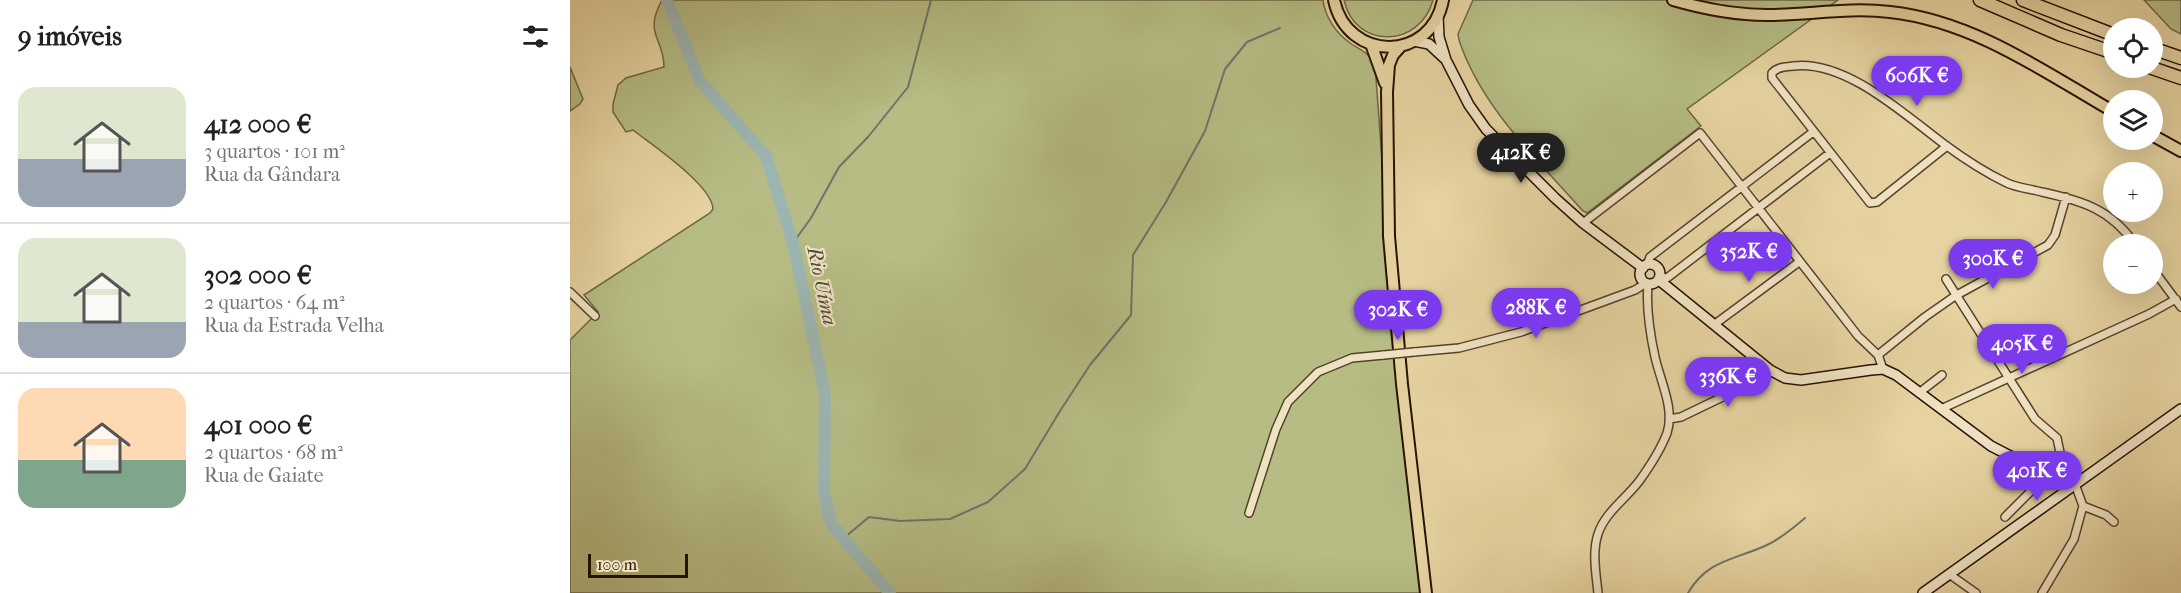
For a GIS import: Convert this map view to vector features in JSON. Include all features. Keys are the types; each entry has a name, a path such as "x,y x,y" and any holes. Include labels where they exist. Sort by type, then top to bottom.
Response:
{"highway":[{"path":"1980,0 2061,35 2103,49"},
{"path":"2023,0 2103,31"},
{"path":"2163,52 2181,58"},
{"path":"2163,72 2181,78"}],"main road":[{"path":"1334,0 1336,11 1346,28 1362,40 1381,46 1401,46"},
{"path":"1426,593 1402,384 1389,236 1387,92 1392,55 1401,46 1428,30 1438,16 1443,0"},
{"path":"1673,0 1703,9 1734,14 1876,11 1941,22 1986,39 2103,106"},
{"path":"1438,16 1439,37 1446,60 1469,105 1486,129 1583,224 1645,266 1656,266 1660,271 1659,278 1654,284 1647,284 1640,276 1645,266"},
{"path":"1414,40 1429,44 1446,60"},
{"path":"1371,44 1380,65 1387,92"},
{"path":"2163,141 2181,151"},
{"path":"1659,278 1770,370 1785,378 1801,380 1883,369 1896,375 2007,455 2066,477 2075,484"},
{"path":"1923,593 2181,410"}],"street":[{"path":"1947,146 1873,204 1813,132 1772,78 1772,73 1776,69 1800,65 1827,69 1871,91 1947,146 2007,183 2066,197 2101,211 2127,234"},
{"path":"1645,266 1650,257 1813,132"},
{"path":"1583,224 1700,133 1798,262 1858,336 1878,355 1883,369"},
{"path":"1659,278 1667,278 1830,153"},
{"path":"1878,355 1955,296 2048,245 2055,234 2066,197"},
{"path":"1715,324 1798,262"},
{"path":"1946,279 2035,419 2057,438 2062,462 2058,474"},
{"path":"2163,282 2181,307"},
{"path":"1250,513 1276,429 1288,402 1318,372 1352,358 1459,348 1521,332 1647,284 1654,355 1669,419 1667,432 1640,480 1603,522 1597,535 1594,553 1598,593"},
{"path":"570,292 595,316"},
{"path":"1941,409 2149,314 2176,299"},
{"path":"1669,419 1681,417 1764,377 1770,370"},
{"path":"1919,393 1942,375"},
{"path":"2005,517 2037,485 2046,469"},
{"path":"2042,593 2074,539 2083,506 2075,484"},
{"path":"2083,506 2106,515 2114,522"},
{"path":"1948,574 1976,593"}],"green space":[{"path":"662,0 1323,0 1326,12 1336,29 1345,39 1368,55 1375,65 1396,349 1421,593 570,593 570,340 598,312 584,295 713,209 710,199 692,177 633,130 626,132 613,112 618,85 626,78 664,67 654,29 654,21"},
{"path":"1344,0 1433,0 1426,16 1415,27 1402,34 1388,37 1374,35 1361,28 1350,16"},
{"path":"1473,0 1838,0 1687,109 1701,126 1587,213 1529,152 1481,88 1458,34"},
{"path":"2144,0 2181,0 2181,34 2171,29"},
{"path":"570,67 583,99 570,111"}],"waterway":[{"name":"Rio Uíma","path":"667,0 700,81 766,156 793,243 825,394 824,491 831,524 890,593"},
{"path":"793,243 811,218 839,167 868,137 908,87 931,0"},
{"path":"844,538 869,517 900,521 950,519 988,502 1025,469 1090,365 1131,315 1133,255 1166,202 1205,131 1225,69 1247,42 1280,28"},
{"path":"1688,593 1704,573 1713,567 1772,542 1805,518"}]}
